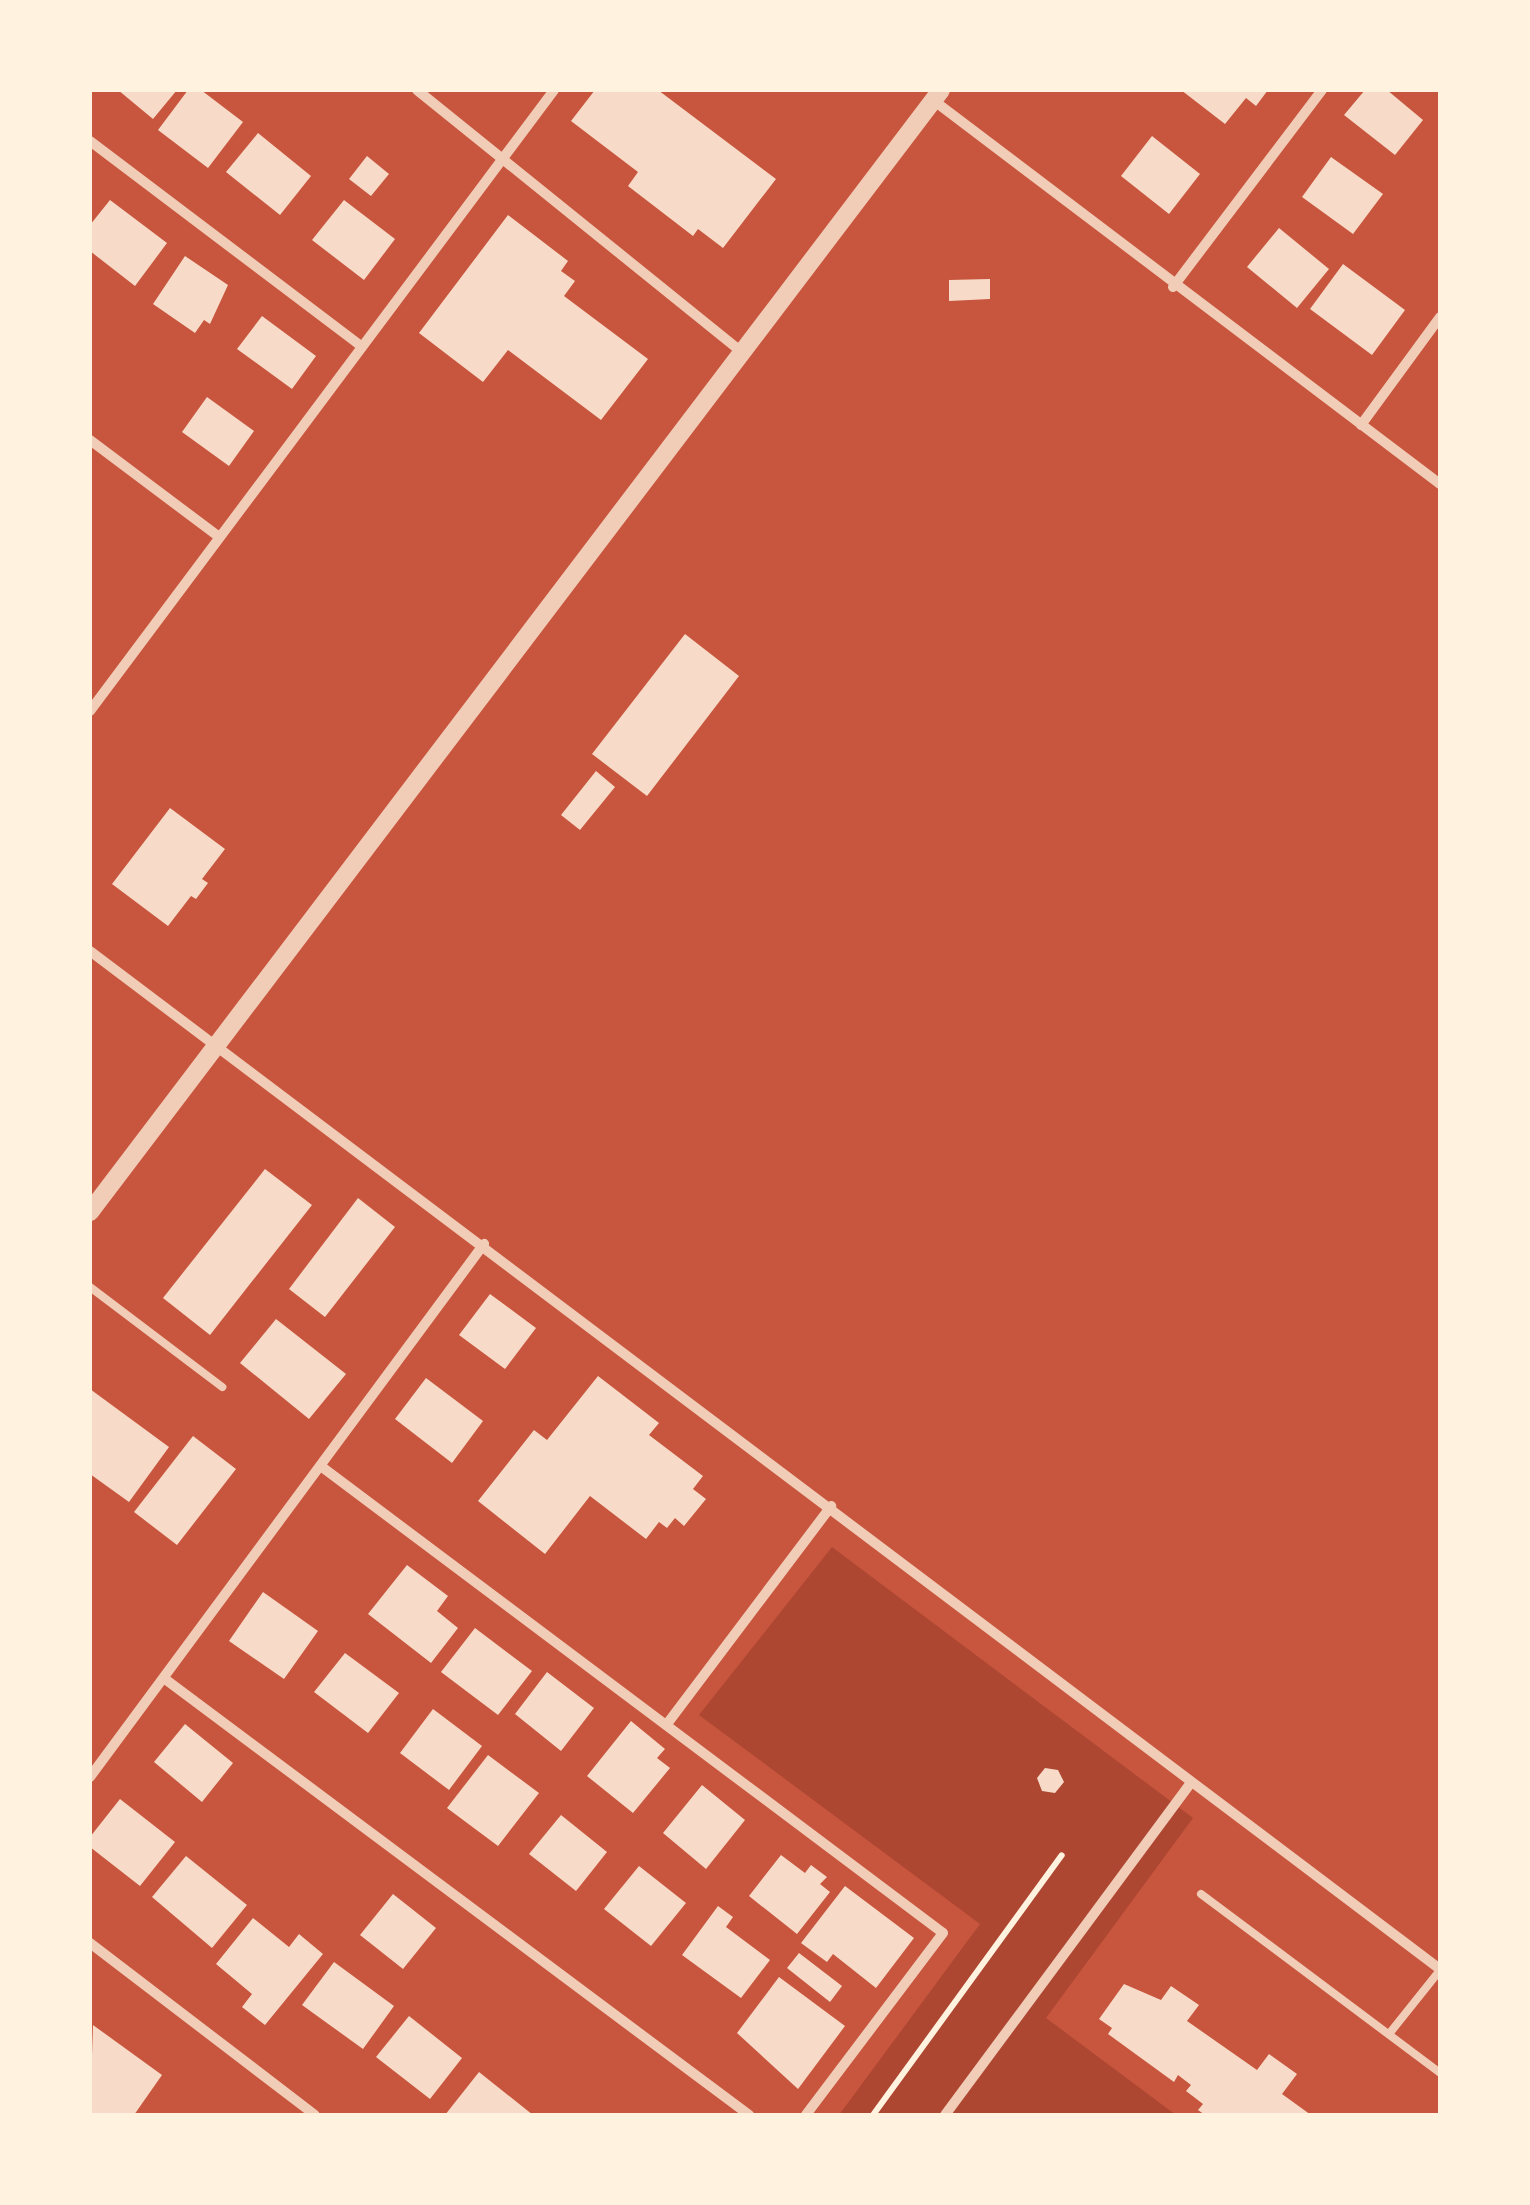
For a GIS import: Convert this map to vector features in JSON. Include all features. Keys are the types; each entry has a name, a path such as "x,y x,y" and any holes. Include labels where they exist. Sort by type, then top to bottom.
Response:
{"street":[{"path":"416,90 504,156 742,352"},
{"path":"90,711 554,90"},
{"path":"1173,287 1322,90"},
{"path":"90,1212 937,95 1173,287 1440,484"},
{"path":"90,141 360,345"},
{"path":"1361,425 1440,317"},
{"path":"90,440 218,536"},
{"path":"90,951 213,1047 484,1244 1440,1969"},
{"path":"90,1778 484,1244"},
{"path":"322,1468 943,1933 806,2115"},
{"path":"667,1724 831,1506"},
{"path":"165,1678 748,2115"},
{"path":"945,2115 1191,1782"},
{"path":"90,1943 315,2115"}],"lane":[{"path":"90,1287 222,1387"},
{"path":"1201,1894 1440,2073"},
{"path":"1388,2034 1440,1969"}],"path":[{"path":"873,2115 1062,1855"}],"shaded area":[{"path":"832,1547 1193,1818 1046,2018 1176,2115 839,2115 980,1924 699,1715"}],"building":[{"path":"118,90 177,90 153,119"},
{"path":"188,90 201,90 243,122 208,168 158,130"},
{"path":"595,90 658,90 776,179 723,248 698,229 693,236 628,186 638,172 571,121"},
{"path":"1181,90 1268,90 1256,106 1246,98 1225,124"},
{"path":"1365,90 1387,90 1423,120 1395,155 1344,115"},
{"path":"258,133 311,176 280,215 226,172"},
{"path":"1152,136 1200,174 1169,214 1121,176"},
{"path":"367,156 389,174 371,196 349,179"},
{"path":"1331,157 1383,194 1353,234 1302,197"},
{"path":"110,200 167,243 135,286 90,251 90,225"},
{"path":"344,200 395,239 364,280 312,240"},
{"path":"508,215 568,261 561,271 575,281 564,296 648,359 601,420 508,350 483,382 419,333"},
{"path":"1279,228 1329,269 1297,308 1247,267"},
{"path":"185,256 228,285 210,324 204,320 195,333 153,304"},
{"path":"1343,264 1405,310 1372,355 1310,309"},
{"path":"990,279 990,299 949,301 949,280"},
{"path":"262,316 316,356 292,389 237,349"},
{"path":"207,397 254,431 229,466 182,432"},
{"path":"685,634 739,676 647,796 592,754"},
{"path":"596,771 615,787 580,830 561,815"},
{"path":"170,808 225,849 202,879 208,883 196,899 191,896 168,926 112,884"},
{"path":"265,1169 312,1205 210,1335 163,1298"},
{"path":"358,1198 395,1227 325,1317 289,1289"},
{"path":"490,1294 536,1328 505,1369 459,1335"},
{"path":"276,1319 346,1374 309,1419 240,1363"},
{"path":"598,1376 659,1423 649,1435 703,1476 693,1489 706,1499 684,1526 675,1518 667,1528 659,1522 646,1539 590,1496 545,1554 478,1501 534,1430 547,1440"},
{"path":"426,1378 483,1421 452,1463 395,1419"},
{"path":"90,1389 169,1447 129,1502 90,1474"},
{"path":"193,1436 236,1469 177,1545 134,1512"},
{"path":"407,1565 448,1596 437,1611 458,1628 431,1663 368,1614"},
{"path":"263,1592 318,1631 284,1679 229,1641"},
{"path":"475,1628 532,1671 498,1715 441,1672"},
{"path":"345,1653 399,1693 368,1733 314,1692"},
{"path":"547,1672 594,1708 561,1751 515,1714"},
{"path":"433,1709 482,1746 449,1790 400,1753"},
{"path":"631,1721 665,1749 657,1758 670,1768 633,1813 587,1776"},
{"path":"185,1724 233,1763 202,1802 154,1762"},
{"path":"488,1755 539,1793 498,1846 447,1808"},
{"path":"1045,1768 1058,1770 1064,1782 1055,1793 1042,1791 1037,1778"},
{"path":"702,1785 745,1820 706,1869 663,1833"},
{"path":"120,1799 175,1842 140,1886 90,1847 90,1837"},
{"path":"561,1815 607,1852 576,1891 529,1854"},
{"path":"781,1855 805,1873 811,1865 827,1877 820,1884 830,1892 797,1934 749,1896"},
{"path":"186,1856 247,1905 212,1948 152,1897"},
{"path":"639,1866 686,1903 651,1946 604,1909"},
{"path":"845,1886 914,1938 876,1988 833,1954 827,1962 801,1943"},
{"path":"393,1894 436,1928 403,1969 360,1935"},
{"path":"718,1906 733,1917 726,1927 770,1960 741,1998 682,1955"},
{"path":"253,1918 289,1947 299,1934 323,1954 265,2025 242,2007 252,1994 216,1964"},
{"path":"799,1953 842,1986 830,2002 787,1968"},
{"path":"334,1962 394,2006 363,2049 302,2005"},
{"path":"779,1977 845,2026 798,2089 737,2033"},
{"path":"1124,1984 1161,2000 1171,1986 1199,2005 1187,2021 1257,2070 1269,2054 1297,2074 1282,2094 1311,2115 1205,2115 1198,2110 1203,2104 1186,2091 1191,2085 1178,2075 1174,2082 1108,2034 1112,2028 1099,2019"},
{"path":"409,2016 462,2058 430,2099 376,2057"},
{"path":"93,2025 162,2075 134,2115 90,2115"},
{"path":"479,2072 533,2115 445,2115"}]}
